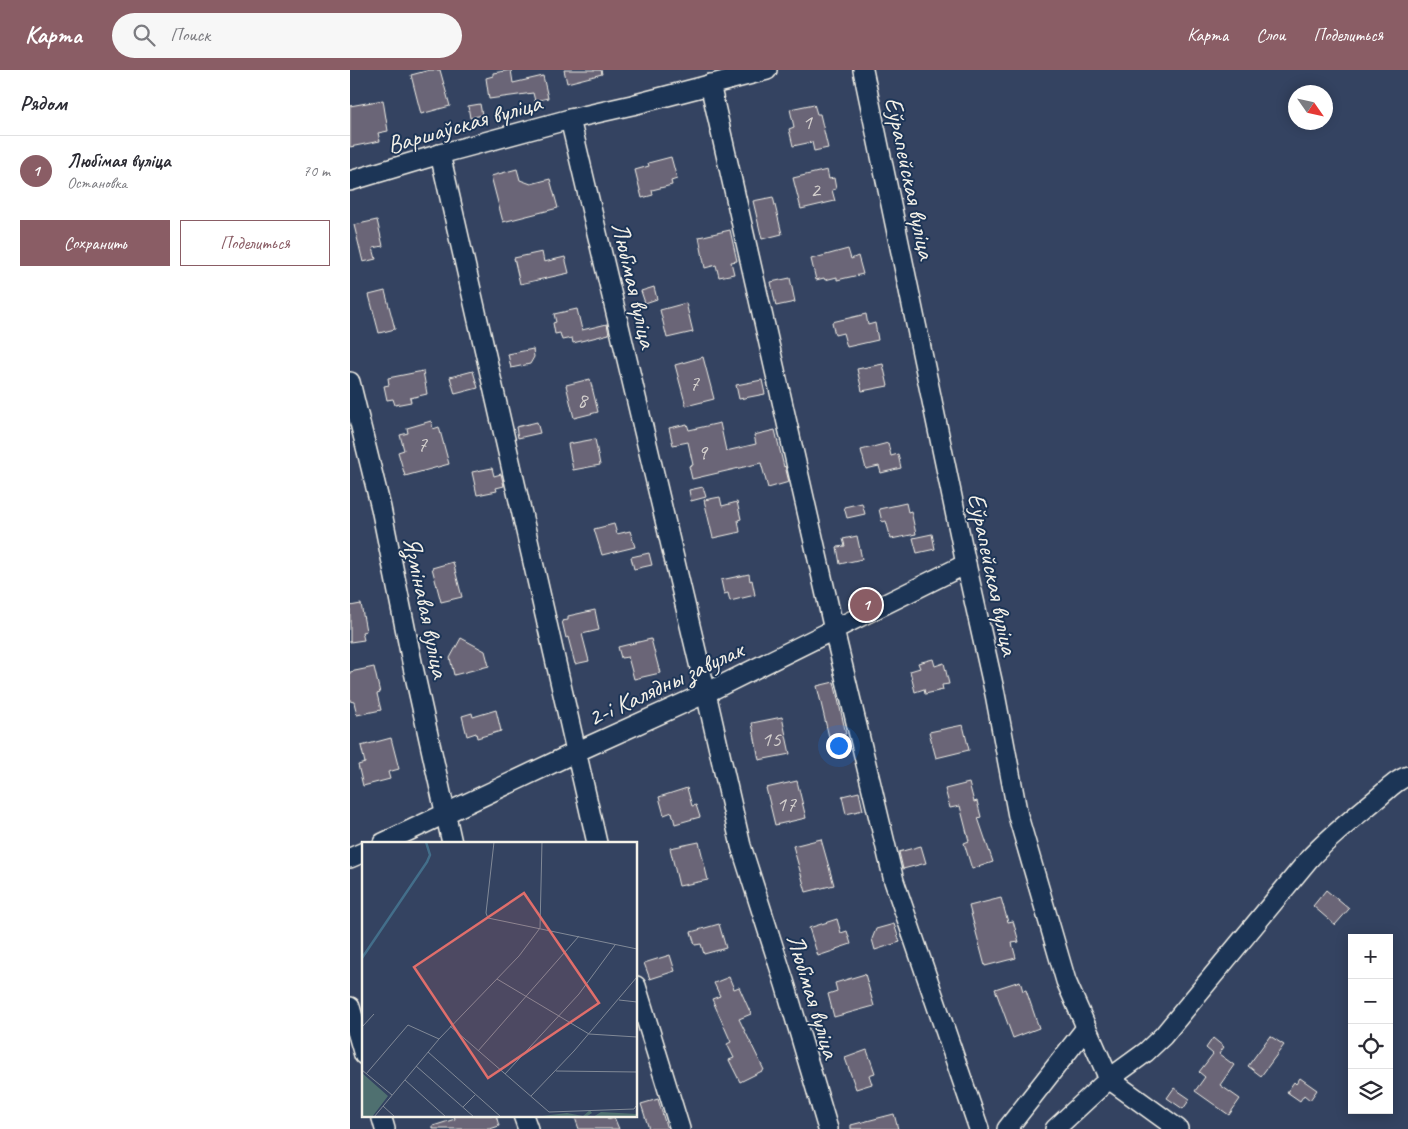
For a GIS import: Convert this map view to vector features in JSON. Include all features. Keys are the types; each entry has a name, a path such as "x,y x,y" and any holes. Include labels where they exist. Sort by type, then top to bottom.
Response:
{"street":[{"name":"Варшаўская вуліца","path":"350,181 440,154 767,70"},
{"name":"Еўрапейская вуліца","path":"863,70 995,694 1018,816 1066,981 1109,1079"},
{"path":"710,84 834,630 894,881 979,1129"},
{"name":"Любімая вуліца","path":"570,120 706,693 740,846 785,984 828,1129"},
{"path":"440,154 597,842"},
{"name":"Язмінавая вуліца","path":"350,382 381,508 413,667 452,842"},
{"name":"2-і Калядны завулак","path":"385,842 706,693 966,564"},
{"path":"1055,1129 1109,1079 1146,1052 1163,1036 1323,843 1404,776 1408,776"},
{"path":"350,858 362,853"},
{"path":"638,992 680,1129"},
{"path":"350,1007 362,1048"},
{"path":"1007,1129 1086,1028"},
{"path":"1109,1079 1178,1129"},
{"path":"381,1116 385,1129"},
{"path":"523,1116 528,1129"}],"building":[{"path":"430,70 440,70 450,106 421,114 411,75"},
{"path":"511,70 513,83 543,76 548,98 535,101 533,93 489,99 486,78 493,76 493,73"},
{"path":"564,70 601,70 602,74 567,83"},
{"path":"383,100 388,131 378,133 380,141 350,147 350,106"},
{"path":"480,104 482,115 470,118 468,106"},
{"path":"814,104 817,114 820,114 828,148 814,151 812,142 793,146 789,129 794,127 790,109"},
{"path":"671,157 677,179 671,181 672,185 652,190 653,195 642,198 635,170 649,166 648,163"},
{"path":"517,169 520,180 531,184 550,179 558,208 503,222 491,176"},
{"path":"827,170 829,179 834,178 836,189 832,190 835,201 801,209 793,178"},
{"path":"773,197 782,234 762,239 753,201"},
{"path":"377,220 383,246 373,248 376,259 363,262 354,225"},
{"path":"730,230 737,261 731,262 734,274 719,277 716,265 705,268 699,237"},
{"path":"848,249 851,259 858,256 863,274 837,280 837,277 816,280 811,259"},
{"path":"542,252 544,262 565,257 569,273 520,284 514,258"},
{"path":"790,278 795,302 776,306 771,282"},
{"path":"654,287 657,299 645,303 641,291"},
{"path":"385,291 395,329 379,333 369,295"},
{"path":"686,303 693,332 667,338 660,310"},
{"path":"577,309 582,330 607,324 609,334 573,343 572,338 562,340 560,333 555,334 553,323 556,322 554,314"},
{"path":"866,314 868,325 875,323 878,340 847,347 843,333 835,335 832,322"},
{"path":"533,349 534,357 530,364 511,368 508,354"},
{"path":"703,357 714,399 686,406 675,365"},
{"path":"883,364 888,386 862,391 857,369"},
{"path":"423,371 427,394 410,398 411,402 395,405 393,399 387,400 384,386 389,385 388,378"},
{"path":"473,371 478,388 455,394 450,377"},
{"path":"590,379 598,412 574,418 566,385"},
{"path":"762,380 765,394 739,399 736,385"},
{"path":"431,421 433,429 439,427 449,464 405,476 398,452 404,450 400,435 408,433 407,428"},
{"path":"537,422 540,433 518,438 516,427"},
{"path":"720,423 726,451 756,444 754,435 775,430 789,482 768,488 761,463 692,479 689,466 693,465 688,442 673,445 669,428 687,424 689,430"},
{"path":"595,439 600,465 573,470 568,444"},
{"path":"888,443 891,456 898,454 901,468 881,473 879,466 866,469 861,450"},
{"path":"492,468 494,476 501,474 504,486 496,488 497,491 477,495 472,472"},
{"path":"703,487 706,497 691,501 689,490"},
{"path":"720,497 722,506 737,502 741,519 738,520 740,532 713,538 704,500"},
{"path":"862,503 865,514 847,518 844,507"},
{"path":"906,503 908,512 911,511 916,534 891,539 886,521 882,522 879,509"},
{"path":"614,524 617,534 630,531 635,547 602,555 594,529"},
{"path":"932,534 935,549 917,553 913,538"},
{"path":"857,536 862,559 840,564 837,547 845,546 843,539"},
{"path":"649,553 652,565 634,569 631,557"},
{"path":"453,562 462,597 441,602 432,568"},
{"path":"749,574 755,595 730,601 728,593 724,594 721,580"},
{"path":"361,604 366,631 362,632 364,640 350,642 350,606"},
{"path":"595,610 599,630 582,634 589,661 575,664 562,621 568,620 568,616"},
{"path":"461,638 485,651 489,666 454,675 450,658"},
{"path":"651,639 660,673 634,679 628,657 621,658 618,647"},
{"path":"933,659 935,666 944,663 949,684 942,685 943,690 925,694 924,689 915,692 910,671 920,668 918,663"},
{"path":"374,667 380,693 377,694 381,710 357,715 354,702 350,701 350,672"},
{"path":"834,682 846,734 829,737 817,686"},
{"path":"496,710 501,731 477,738 476,733 467,736 462,716 472,713 473,717"},
{"path":"782,717 790,754 759,760 752,723"},
{"path":"963,725 969,750 936,758 929,732"},
{"path":"391,738 399,769 388,772 390,779 363,786 358,765 365,763 361,746"},
{"path":"797,781 806,818 775,825 766,788"},
{"path":"969,783 974,802 977,801 981,817 978,818 993,862 972,869 964,843 969,841 960,806 950,808 945,789"},
{"path":"687,788 692,806 696,805 700,817 675,824 672,812 664,815 659,797"},
{"path":"859,792 863,810 846,814 842,796"},
{"path":"821,839 834,885 806,892 793,846"},
{"path":"699,842 708,880 679,886 670,848"},
{"path":"921,846 926,863 903,869 899,852"},
{"path":"1326,890 1349,909 1335,925 1313,906"},
{"path":"1001,898 1008,922 1013,921 1019,942 1012,943 1016,958 985,966 969,906"},
{"path":"837,919 841,933 847,931 851,944 818,956 809,928"},
{"path":"719,924 726,948 704,954 701,944 695,945 691,932"},
{"path":"894,924 900,942 875,950 872,939 876,929"},
{"path":"670,955 675,971 650,979 644,963"},
{"path":"865,974 874,1006 834,1017 828,994 837,991 835,983"},
{"path":"729,977 734,989 739,987 751,1014 739,1019 764,1070 740,1082 729,1060 734,1058 727,1044 731,1042 712,999 720,996 714,983"},
{"path":"1020,981 1023,991 1026,990 1039,1028 1013,1038 995,989"},
{"path":"1270,1036 1284,1045 1261,1076 1248,1066"},
{"path":"1213,1038 1224,1047 1219,1054 1234,1065 1220,1085 1240,1099 1229,1115 1195,1091 1205,1077 1199,1072 1213,1054 1206,1048"},
{"path":"867,1050 875,1073 869,1075 872,1084 856,1089 845,1058"},
{"path":"1300,1078 1317,1090 1310,1100 1304,1095 1300,1101 1287,1092 1294,1082 1296,1084"},
{"path":"1174,1088 1190,1099 1183,1109 1167,1098"},
{"path":"658,1099 667,1129 649,1129 641,1104"},
{"path":"894,1114 898,1129 851,1129 851,1125"},
{"path":"454,1116 496,1116 499,1126 490,1129 433,1129 433,1126 455,1119"},
{"path":"574,1116 607,1116 608,1119 614,1117 619,1129 579,1129"}],"place":[{"name":"Любімая вуліца","path":"866,605"}]}
